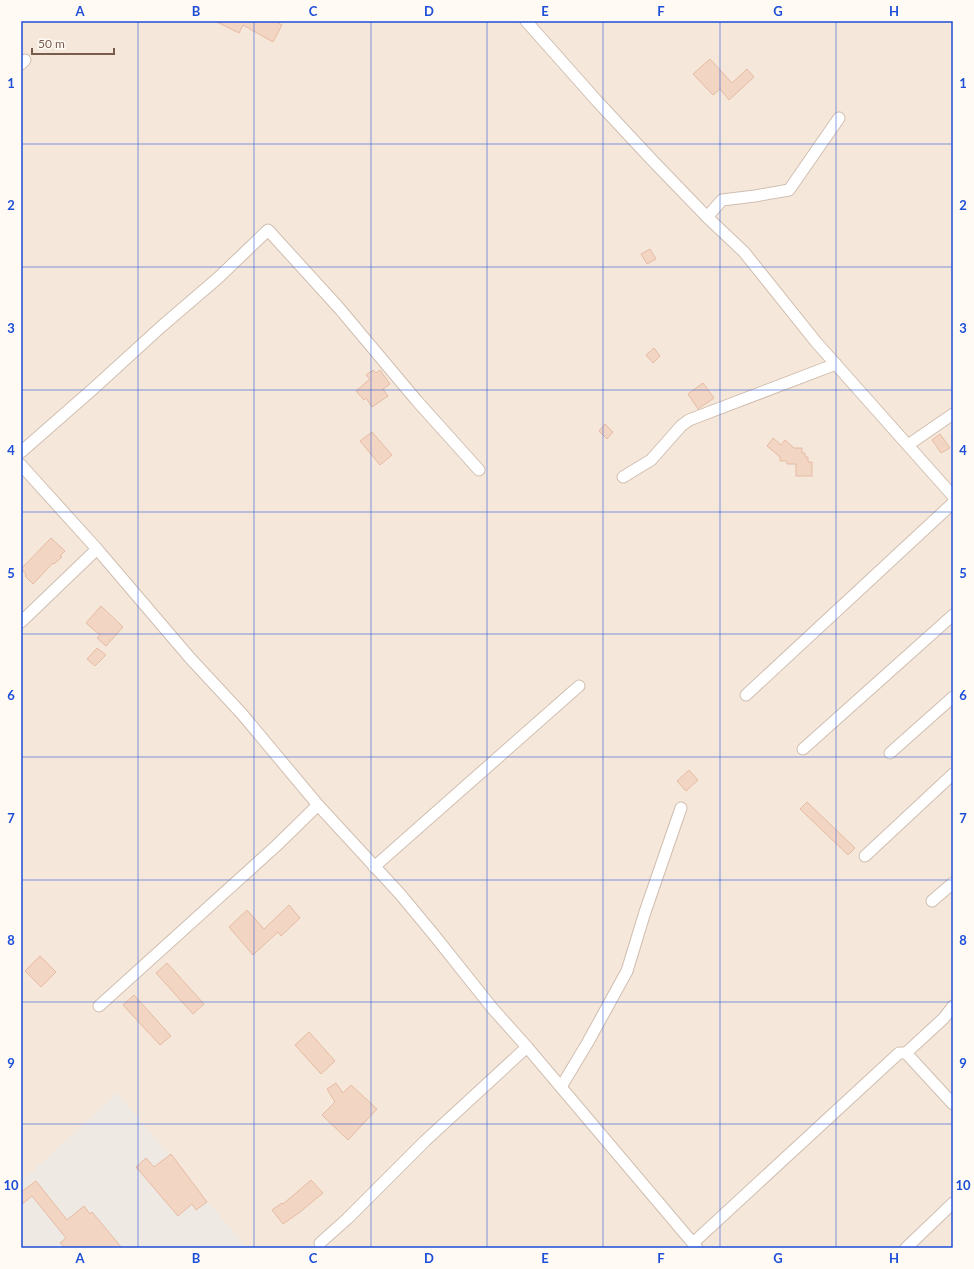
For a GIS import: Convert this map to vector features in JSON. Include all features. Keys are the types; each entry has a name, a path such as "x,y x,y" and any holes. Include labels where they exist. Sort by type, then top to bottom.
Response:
{"street":[{"path":"526,21 602,107 707,217 744,252 816,342 953,496"},
{"path":"707,217 722,200 789,190 839,118"},
{"path":"21,452 218,278 268,230 339,308 417,401 479,470"},
{"path":"623,477 651,460 689,420 836,364"},
{"path":"908,445 953,414"},
{"path":"21,465 97,549 190,658 242,714 318,805 400,894 493,1009 695,1245 899,1053 906,1053 944,1018 953,1006"},
{"path":"746,695 953,504"},
{"path":"21,622 97,549"},
{"path":"803,748 953,615"},
{"path":"374,866 579,686"},
{"path":"890,753 953,698"},
{"path":"865,856 953,774"},
{"path":"99,1006 276,846 318,805"},
{"path":"561,1087 588,1042 627,970 645,912 681,808"},
{"path":"932,901 953,883"},
{"path":"320,1243 347,1219 425,1140 527,1047"},
{"path":"906,1053 953,1104"},
{"path":"906,1248 953,1203"}],"shaded area":[{"path":"21,21 953,21 953,1248 21,1248"},
{"path":"117,1093 247,1248 21,1248 21,1182"}],"building":[{"path":"215,21 275,21 282,25 273,42 243,25 239,33"},
{"path":"710,59 732,83 747,69 754,77 729,100 720,89 713,95 693,74"},
{"path":"650,249 656,259 647,264 641,254"},
{"path":"654,348 660,356 653,363 646,355"},
{"path":"373,370 376,373 380,370 390,384 383,389 388,396 372,407 366,398 364,400 356,391 370,379 366,375"},
{"path":"703,383 714,398 698,409 688,394"},
{"path":"605,424 613,432 607,439 599,431"},
{"path":"372,432 392,455 380,465 360,441"},
{"path":"940,434 950,448 941,453 932,440"},
{"path":"773,438 781,445 785,440 794,448 802,448 802,453 805,453 805,457 808,457 808,462 812,462 812,476 796,476 796,464 787,464 787,461 780,461 780,457 767,446"},
{"path":"51,538 65,551 60,556 62,557 54,564 53,563 33,584 25,576 26,574 21,569"},
{"path":"101,606 123,627 106,646 97,638 100,635 86,623"},
{"path":"97,648 106,655 95,666 87,659"},
{"path":"689,770 698,780 686,791 677,781"},
{"path":"807,802 855,848 848,855 800,809"},
{"path":"289,905 300,918 281,936 278,932 253,955 229,927 247,910 264,929"},
{"path":"40,956 56,972 41,987 25,971"},
{"path":"167,963 204,1004 193,1014 156,973"},
{"path":"134,995 171,1036 160,1045 123,1005"},
{"path":"309,1032 335,1061 321,1074 295,1045"},
{"path":"336,1083 343,1093 351,1085 377,1109 348,1140 322,1115 335,1102 327,1089"},
{"path":"171,1154 207,1202 196,1210 192,1204 178,1216 136,1167 146,1158 154,1167"},
{"path":"311,1180 323,1193 283,1224 272,1210 282,1203 283,1204"},
{"path":"36,1181 67,1220 84,1206 90,1214 92,1212 122,1248 65,1248 60,1243 66,1238 32,1196 21,1205 21,1192"}]}
